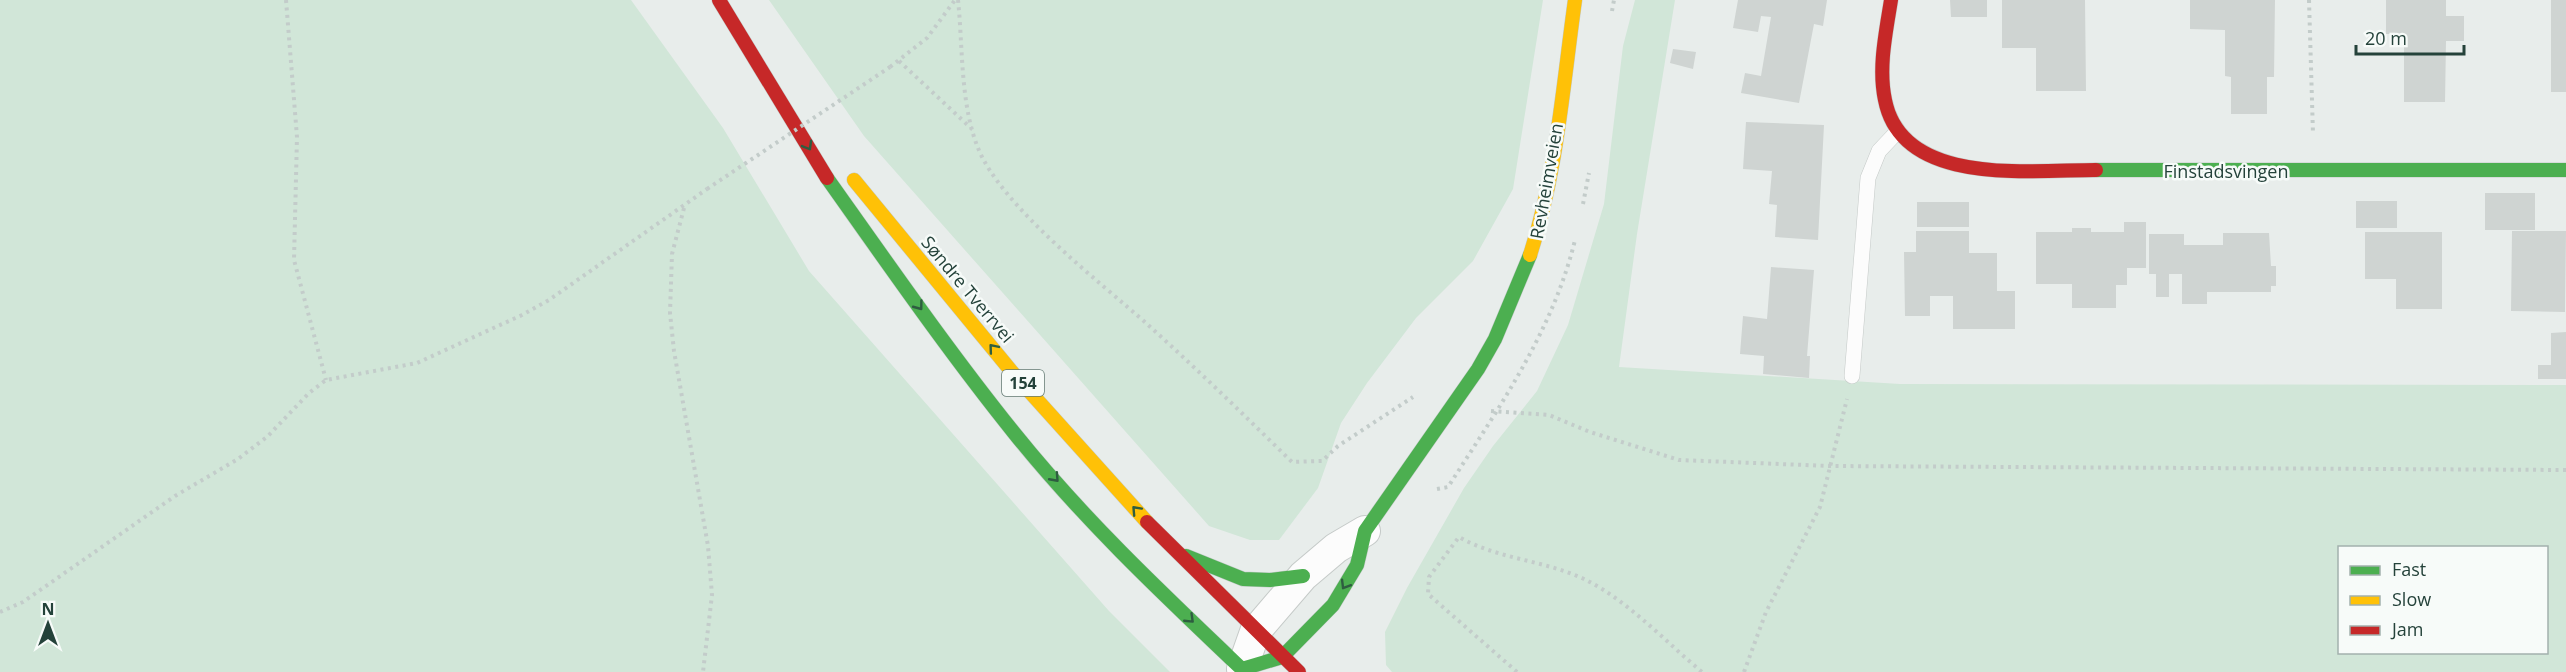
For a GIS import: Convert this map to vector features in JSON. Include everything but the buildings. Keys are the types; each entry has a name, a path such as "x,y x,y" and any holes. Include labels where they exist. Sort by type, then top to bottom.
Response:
{"main road":[{"name":"154","path":"719,0 821,169 904,287 1016,435 1134,566 1243,671"},
{"name":"Revheimveien","path":"1243,671 1282,657 1333,605 1357,565 1365,531 1478,369 1511,307 1539,228 1548,187 1575,0"},
{"path":"1891,0 1881,73 1886,112 1896,132"},
{"name":"154","path":"768,78 820,140"},
{"name":"Finstadsvingen","path":"1896,132 1924,154 1939,161 1981,169 2566,170"},
{"name":"Søndre Tverrvei","path":"842,166 1066,435 1176,553 1255,632 1299,672"},
{"name":"154","path":"1176,553 1244,579 1270,580 1303,576"}],"street":[{"name":"Revheimveien","path":"1243,671 1255,632 1303,576 1336,548 1365,531"}],"lane":[{"path":"1852,376 1868,178 1879,151 1896,132"}],"path":[{"path":"286,0 297,137 294,260 326,380"},
{"path":"0,612 23,602 175,496 238,459 268,436 309,393 326,380 417,363 522,315 899,61 927,38 956,0"},
{"path":"956,0 967,98 978,148 988,165 1020,207 1219,389 1292,462 1322,461 1338,446 1420,392"},
{"path":"2309,0 2314,171"},
{"path":"899,61 974,131"},
{"path":"684,207 672,254 670,314 674,351 709,555 712,595 703,672"},
{"path":"1744,672 1766,612 1820,507 1852,376"},
{"path":"1549,415 1590,432 1679,460 1830,466 2566,470"},
{"path":"1517,672 1428,594 1429,577 1459,537 1477,548 1548,566 1588,581 1616,599 1702,672"}],"green space":[{"path":"0,0 631,0 723,128 809,271 1109,611 1170,672 0,672"},
{"path":"769,0 1543,0 1513,189 1473,261 1416,318 1367,383 1341,423 1318,488 1279,540 1250,540 1209,526 864,136"},
{"path":"1635,0 1675,0 1637,234 1619,367 1900,384 2566,385 2566,672 1392,672 1386,665 1385,632 1407,588 1464,488 1493,446 1537,391 1568,325 1604,204 1623,46"}],"traffic: fast":[{"path":"2096,170 2566,170"},
{"path":"827,178 943,340 1041,466 1126,557 1245,672"},
{"path":"1242,669 1282,657 1333,605 1357,565 1365,531 1478,369 1495,339 1530,255"},
{"path":"1186,556 1243,579 1270,580 1303,576"}],"traffic: slow":[{"path":"1530,255 1553,161 1575,0"},
{"path":"854,180 1012,372 1147,522"}],"traffic: jam":[{"path":"719,0 827,178"},
{"path":"1891,0 1882,75 1885,100 1896,128 1916,148 1942,160 1972,168 2005,171 2096,170"},
{"path":"1147,522 1299,672"}]}
